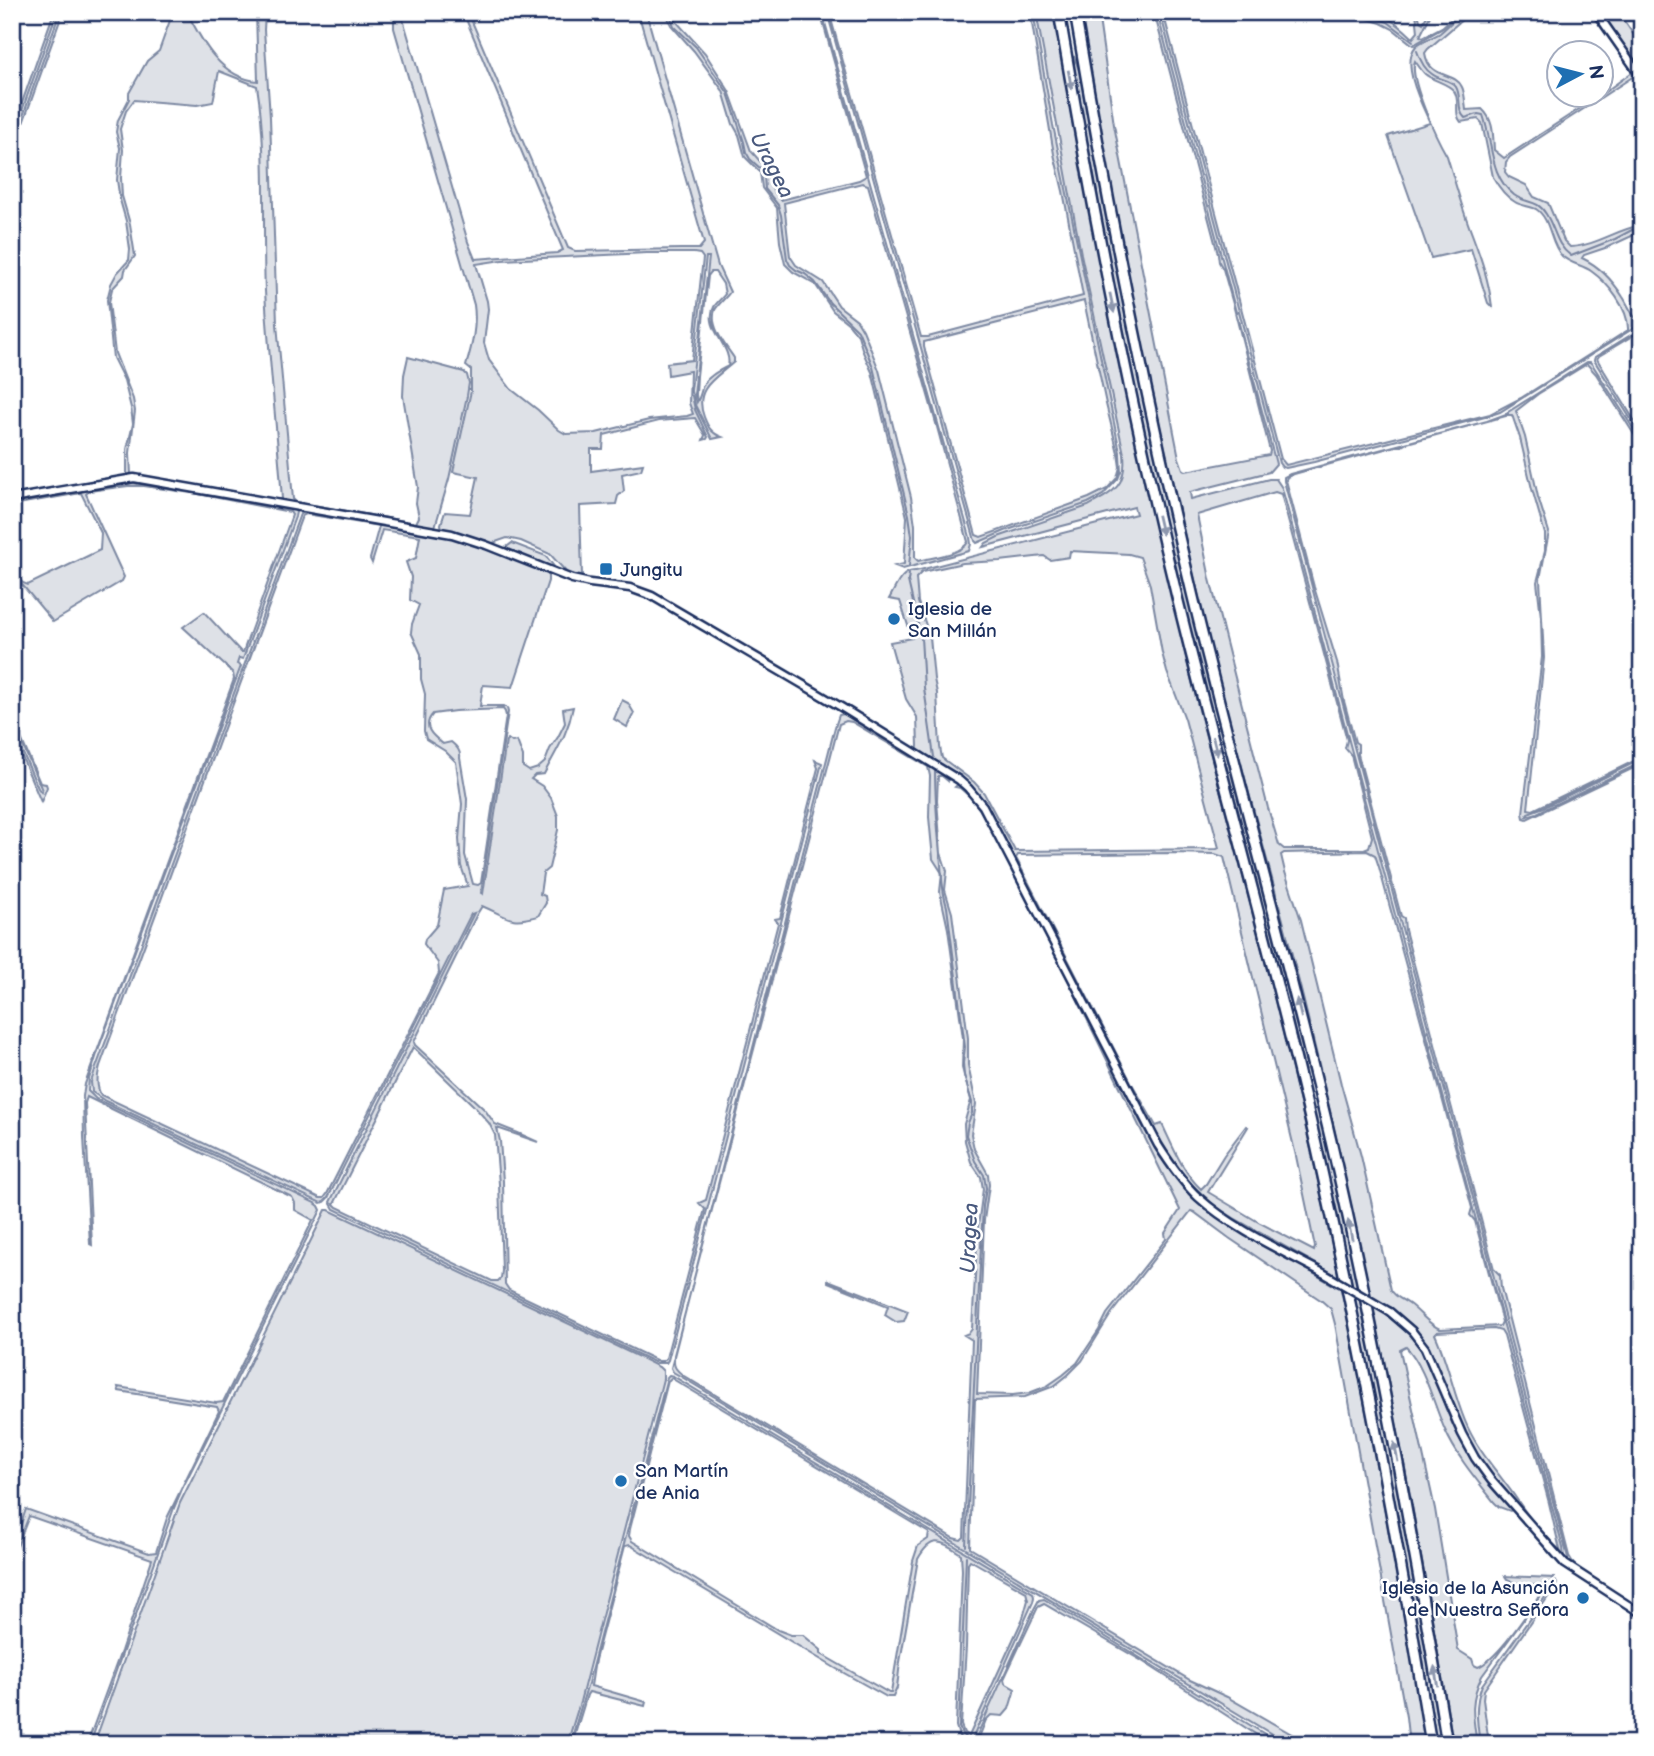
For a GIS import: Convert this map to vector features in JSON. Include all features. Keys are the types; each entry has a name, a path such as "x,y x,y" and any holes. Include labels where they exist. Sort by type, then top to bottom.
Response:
{"highway":[{"path":"1059,12 1106,272 1153,495 1294,1055 1341,1261 1373,1414 1431,1744"},
{"path":"1075,12 1124,282 1167,482 1220,707 1304,1028 1357,1260 1414,1547 1447,1744"}],"street":[{"path":"1596,12 1642,78"},
{"path":"12,499 134,478 452,534 572,579 630,588 652,596 841,707 958,780 983,806 1158,1145 1181,1179 1218,1213 1390,1312 1412,1331 1425,1348 1462,1434 1490,1480 1565,1563 1642,1614"}],"shaded area":[{"path":"54,12 57,12 12,139 12,131"},
{"path":"60,12 63,12 12,154 12,147"},
{"path":"173,12 187,12 206,46 223,66 233,73 258,81 256,12 265,12 277,324 293,499 296,502 416,523 419,517 416,503 418,487 403,396 408,357 464,372 469,383 449,479 435,527 138,479 12,497 127,476 127,449 133,424 124,380 113,358 107,300 117,273 129,260 130,249 117,180 120,148 116,132 129,93 147,61 159,51","holes":["219,71 257,86 264,163 265,291 282,499 278,500 131,475 130,453 135,411 115,353 109,302 112,289 124,276 135,256 122,196 123,150 120,129 126,111 134,100 197,105 213,102"]},
{"path":"396,12 401,12 475,259 557,253 563,250 463,12 468,12 568,248 575,251 699,249 704,243 638,12 646,12 718,266 730,292 716,308 714,323 734,362 708,385 702,398 701,407 707,424 713,432 722,437 712,439 695,405 694,394 709,257 706,257 691,391 695,410 708,437 703,440 705,435 695,418 659,421 604,435 603,449 591,449 591,471 643,464 641,470 622,474 624,491 618,496 616,504 580,506 582,576 568,574 550,554 521,541 507,538 490,544 442,529 445,512 470,514 478,477 453,472 471,391 471,370 466,366 475,313 394,28 394,19 397,17","holes":["694,253 703,258 692,360 667,363 668,375 690,371 689,403 693,414 649,420 596,433 566,434 511,389 489,360 484,343 487,301 476,264 502,260","715,272 723,284 725,294 715,305 712,322 726,352 728,366 705,382 697,402 697,376 708,276"]},
{"path":"665,12 673,12 675,20 705,53 729,91 751,151 766,168 773,190 781,200 866,176 822,12 970,537 969,551 903,569 895,566 904,564 907,517 872,372 858,335 833,311 815,284 793,272 785,264 777,208 762,188 760,172 745,157 723,91 671,25","holes":["862,183 868,185 968,542 953,553 918,561 915,558 915,525 911,497 879,370 863,330 857,320 839,306 823,282 796,265 790,256 784,203"]},
{"path":"827,12 921,337 928,337 1083,296 1054,154 1030,12 1033,12 1053,125 1120,452 1121,471 1118,479 1103,495 1088,503 977,543","holes":["1084,301 1120,467 1117,478 1107,489 981,537 976,535 924,342"]},
{"path":"1036,12 1053,12 1096,249 1146,484 1189,669 1277,1007 1326,1216 1372,1441 1426,1744 1409,1744 1331,1309 1194,1212 1191,1211 1111,1314 1082,1361 1068,1375 1054,1386 1025,1397 975,1399 970,1548 1190,1680 1227,1697 1309,1744 1288,1744 673,1372 671,1368 674,1357 675,1367 684,1376 953,1538 961,1540 964,1537 972,1340 964,1335 972,1329 983,1189 981,1177 971,1162 965,1141 964,1124 971,1100 962,1068 963,1038 948,929 940,892 942,873 933,859 929,817 930,776 928,767 852,722 839,724 689,1297 835,727 839,715 844,714 948,776 948,781 938,776 941,853 947,871 945,890 952,913 968,1038 968,1065 976,1104 971,1134 974,1149 988,1174 989,1185 984,1220 977,1394 1029,1393 1047,1386 1077,1363 1107,1314 1166,1239 1165,1233 1180,1210 996,839 970,797 955,787 958,784 971,794 988,820 1140,1121 1173,1174 1201,1205 1220,1219 1335,1286 1332,1273 1215,1206 1187,1180 1173,1162 1143,1109 992,815 966,782 917,752 917,717 906,699 890,642 912,638 900,601 889,599 903,576 911,571 1136,514 1134,507 983,547 998,537 1088,506 1112,492 1121,481 1124,454 1081,254","holes":["1070,551 1140,557 1150,585 1167,672 1185,719 1219,848 1217,849 1015,851 984,793 942,758 930,637 918,602 916,578 922,572 963,563 1044,556 1050,560 1069,557","1172,853 1215,854 1224,857 1296,1156 1314,1251 1208,1192 1248,1127 1246,1126 1224,1155 1201,1189 1188,1174 1162,1124 1156,1126 1131,1082 1016,858 1018,855"]},
{"path":"1080,12 1098,12 1114,125 1179,458 1186,471 1269,455 1270,451 1154,12 1157,12 1276,464 1269,472 1190,492 1191,499 1269,479 1276,479 1282,488 1563,1548 1564,1557 1561,1557 1482,1462 1463,1429 1431,1353 1407,1321 1389,1307 1390,1318 1412,1338 1426,1359 1452,1423 1474,1464 1492,1488 1513,1509 1510,1511 1499,1507 1467,1468 1445,1430 1419,1365 1406,1347 1400,1350 1435,1509 1458,1650 1472,1659 1478,1667 1487,1662 1505,1643 1545,1588 1545,1585 1520,1585 1505,1576 1554,1578 1482,1676 1474,1701 1473,1717 1477,1744 1453,1744 1404,1464 1347,1186 1304,1002 1187,547 1137,319","holes":["1275,492 1281,494 1347,740 1345,748 1351,755 1372,837 1369,847 1364,849 1284,849 1279,845 1210,579 1197,515","1367,851 1375,855 1472,1208 1470,1215 1475,1221 1502,1322 1500,1326 1440,1329 1391,1290 1361,1156 1301,920 1285,872 1281,855","1494,1329 1501,1331 1504,1336 1560,1550 1532,1521 1470,1432 1435,1334"]},
{"path":"1160,12 1163,12 1281,459 1286,465 1490,414 1521,398 1628,330 1621,305 1604,282 1591,271 1562,256 1541,214 1536,209 1512,200 1497,184 1493,177 1482,123 1478,119 1461,122 1454,91 1425,74 1415,61 1419,94 1447,156 1484,270 1492,307 1488,303 1471,249 1431,258 1388,136 1430,123 1411,74 1412,54 1418,44 1440,33 1462,14 1471,12 1428,49 1425,53 1427,62 1437,71 1459,82 1464,92 1466,110 1482,109 1486,113 1492,128 1494,150 1504,158 1581,108 1585,108 1510,157 1506,162 1505,172 1509,177 1526,185 1534,197 1548,203 1564,241 1570,247 1589,244 1642,225 1642,234 1636,234 1582,258 1610,280 1642,323 1500,412 1314,462 1286,468 1279,463"},
{"path":"1345,12 1383,16 1413,38 1418,32 1416,12 1423,23 1429,12 1432,12 1420,36 1423,37 1461,12 1443,28 1413,45 1381,23"},
{"path":"1590,12 1593,12 1611,38"},
{"path":"1599,12 1618,12 1642,47 1642,74"},
{"path":"1616,45 1642,82 1642,86 1634,76 1616,88 1616,84 1631,73 1631,69"},
{"path":"1074,56 1082,79 1142,388 1338,1191 1363,1305 1406,1521 1443,1744 1435,1744 1398,1523 1331,1193 1171,556 1114,292 1074,80"},
{"path":"1642,328 1642,341 1634,335 1597,359 1642,437 1594,360 1595,357"},
{"path":"1587,362 1592,364 1642,442 1642,447 1587,364 1516,411 1549,532 1540,579 1544,658 1528,809 1533,810 1642,759 1528,813 1527,816 1642,764 1527,819 1523,813 1542,657 1537,582 1545,551 1545,534 1520,438 1512,415 1508,415 1508,412"},
{"path":"1506,414 1402,446 1294,474 1286,480 1337,662 1344,701 1355,742 1358,744 1358,754 1401,916 1404,918 1494,1269 1500,1275 1501,1288 1569,1556 1579,1571 1569,1562 1284,481 1284,477 1290,474"},
{"path":"132,483 293,508 296,512 243,659 239,658 237,664 241,666 100,1045 88,1091 96,1099 315,1203 321,1210 182,1489 90,1744 87,1744 152,1559 29,1516 14,1554 12,1551 26,1509 149,1553 156,1552 167,1518 219,1411 217,1407 119,1391 118,1387 223,1402 313,1220 295,1210 292,1197 87,1097 85,1103 92,1245 90,1244 84,1137 85,1084 234,679 233,673 183,627 204,612 243,652 292,515 290,512 144,486 89,491 86,494 124,577 122,581 53,622 12,573 28,585 100,550 101,533 81,493 12,505 12,502"},
{"path":"307,511 469,541 544,570 548,574 513,687 483,685 480,706 504,706 508,712 481,893 483,894 506,741 517,741 523,757 523,767 529,771 538,768 545,762 565,723 563,709 573,707 565,734 544,774 535,775 531,779 542,786 551,798 558,816 558,830 549,868 543,873 540,894 545,896 546,903 538,916 521,919 509,918 482,906 414,1042 485,1110 495,1124 538,1142 497,1128 503,1181 505,1284 509,1290 658,1361 666,1358 705,1209 699,1203 706,1200 778,923 775,919 780,918 818,768 815,760 822,763 666,1363 656,1363 334,1209 330,1202 474,913 471,914 324,1202 321,1203 105,1101 92,1092 94,1073 300,514","holes":["306,514 379,526 370,559 372,563 382,530 420,536 416,558 406,562 411,577 410,600 419,605 411,632 421,654 421,679 425,694 424,731 426,739 456,762 462,804 459,839 461,866 468,886 444,890 437,925 424,944 438,963 439,973 324,1198 101,1095 98,1088 100,1066 302,516","503,709 506,716 481,883 478,885 473,884 465,855 467,799 460,753 451,742 443,744 436,738 428,723 433,714","413,1047 473,1105 489,1123 495,1135 501,1278 492,1281 334,1204"]},
{"path":"512,543 546,556 555,568 504,549"},
{"path":"622,700 628,703 634,713 627,727 614,719"},
{"path":"12,717 40,783 46,784 41,802 12,734 12,728 41,792"},
{"path":"326,1210 639,1357 663,1371 580,1702 567,1744 94,1744 180,1503"},
{"path":"828,1280 908,1311 904,1321 896,1322 885,1315 888,1306"},
{"path":"673,1376 1033,1593 1033,1602 970,1744 964,1744 956,1726 961,1554 937,1542 928,1546 918,1559 897,1688 893,1697 887,1697 835,1668 630,1545 625,1546 595,1660 591,1686 646,1702 645,1706 589,1692 570,1744 667,1377","holes":["671,1378 929,1533 928,1539 918,1546 913,1561 891,1693 821,1654 821,1650 803,1635 791,1635 778,1630 632,1541 629,1536 630,1529 668,1381","970,1560 1026,1592 1028,1600 1023,1618 969,1736 964,1733 961,1725"]},
{"path":"1556,1582 1484,1690 1489,1744 1480,1744 1477,1707 1482,1685"},
{"path":"1044,1599 1281,1744 1271,1744 1142,1661 1044,1604 1038,1607 1004,1679 1005,1683 1015,1689 1009,1709 1003,1716 991,1715 986,1720 978,1740 980,1744 973,1744 1034,1609 1039,1600"}],"waterway":[{"name":"Uragea","path":"669,12 674,26 696,47 728,93 746,152 761,169 765,189 778,205 790,265 815,282 830,303 858,330 873,367 909,515 912,536 909,566"},
{"path":"1359,12 1388,22 1413,41"},
{"path":"1417,51 1429,72 1456,87 1465,118 1483,115 1500,178 1514,195 1543,209 1559,242 1571,256 1632,230 1642,229"},
{"name":"Uragea","path":"909,574 908,581 921,637 924,688 934,757"},
{"name":"Uragea","path":"935,770 944,896 965,1047 964,1076 972,1102 966,1135 975,1161 984,1175 986,1188 966,1546"},
{"name":"Uragea","path":"966,1556 959,1727 969,1742"}],"place":[{"name":"Jungitu","path":"606,569"},
{"name":"Iglesia de San Millán","path":"894,619"},
{"name":"San Martín de Ania","path":"621,1481"},
{"name":"Iglesia de la Asunción de Nuestra Señora","path":"1583,1598"}]}
